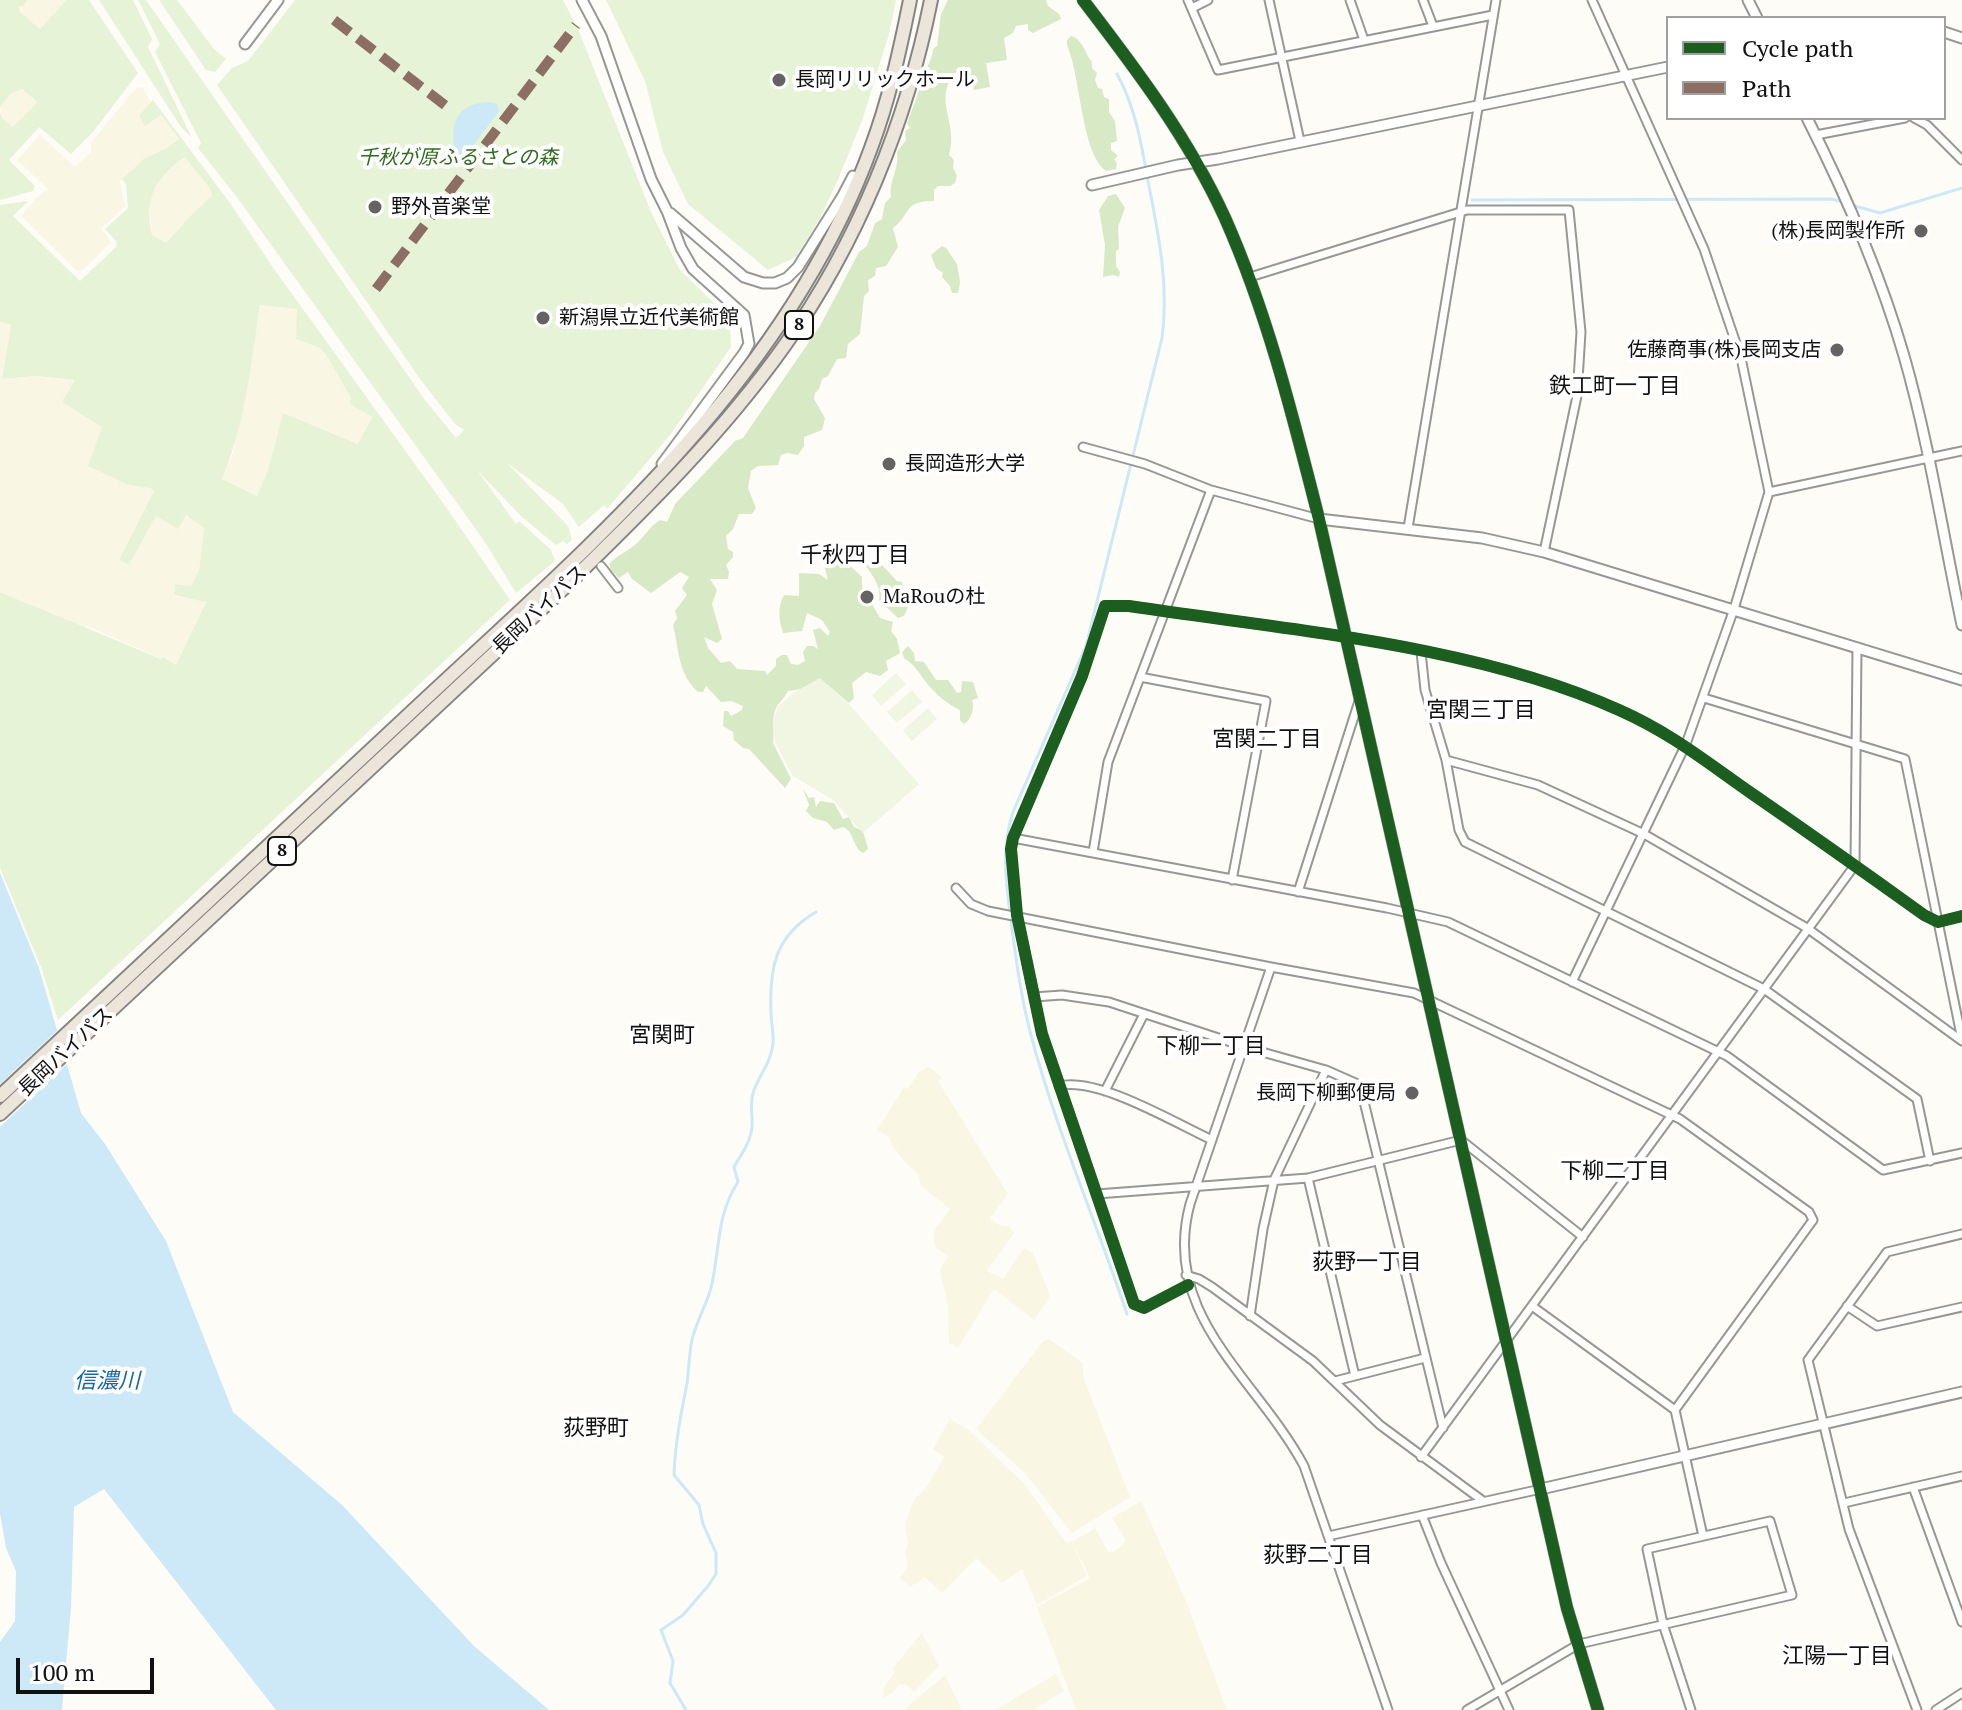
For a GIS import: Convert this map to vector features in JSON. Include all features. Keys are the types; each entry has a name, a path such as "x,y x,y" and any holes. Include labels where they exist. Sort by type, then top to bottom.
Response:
{"highway":[{"name":"長岡バイパス","path":"0,1114 560,582 733,391 781,324 841,219 884,111 905,32 910,0"},
{"name":"長岡バイパス","path":"0,1096 560,582 647,506 731,415 801,322 840,255 877,176 910,82 934,0"}],"street":[{"path":"245,44 278,0"},
{"path":"582,0 601,36 646,167 681,248 693,269 744,315 749,344 641,493"},
{"path":"1075,0 1145,84"},
{"path":"1083,0 1164,109 1195,163 1224,217 1250,277 1276,355 1319,519 1567,1608 1598,1710"},
{"path":"1208,0 1190,4 1218,70 1493,15"},
{"path":"1269,0 1300,141"},
{"path":"1350,0 1364,40"},
{"path":"1423,0 1433,26"},
{"path":"1408,528 1496,0"},
{"path":"1572,982 1686,744 1734,609 1769,492 1741,358 1704,249 1592,0"},
{"path":"1092,185 1666,67"},
{"path":"667,211 744,277 763,283 775,283 787,278 798,267 842,197 884,111"},
{"path":"1808,120 1848,200 1879,279 1904,357 1962,625"},
{"path":"1816,135 1895,120"},
{"path":"1918,120 1960,154"},
{"path":"1250,277 1460,212 1569,210 1581,332 1577,396 1544,552"},
{"path":"1083,447 1145,464 1211,490 1319,519 1482,538 1544,552 1962,680"},
{"path":"1769,492 1962,451"},
{"path":"1093,852 1108,762 1211,490"},
{"path":"601,566 618,588"},
{"path":"1188,1285 1144,1308 1134,1304 1059,1086 1034,997 1017,915 1011,849 1013,838 1082,676 1105,606 1129,606 1344,638 1518,674 1574,691 1686,744 1924,915 1938,922 1962,916"},
{"path":"1421,1457 1855,865 1857,647"},
{"path":"1421,652 1425,690 1446,760 1459,830 1465,842 1764,989 1917,1099 1930,1161"},
{"path":"1140,677 1266,701 1232,880"},
{"path":"1704,698 1905,759 1962,1041"},
{"path":"1298,892 1359,701"},
{"path":"1446,760 1538,785 1644,834 1807,928 1962,1041"},
{"path":"1013,838 1448,922 1719,1052 1879,1168 1890,1170 1962,1153"},
{"path":"956,888 976,908 1400,990 1427,998 1672,1115 1809,1212 1813,1220 1675,1410"},
{"path":"1271,967 1196,1186 1184,1232 1186,1275 1201,1317 1216,1342 1291,1442 1304,1466 1388,1710"},
{"path":"1034,997 1062,995 1095,999 1326,1070 1360,1085 1443,1428"},
{"path":"1105,1091 1144,1014"},
{"path":"1250,1316 1274,1180 1326,1070"},
{"path":"1059,1086 1081,1084 1105,1091 1212,1140"},
{"path":"1097,1194 1308,1178 1461,1140"},
{"path":"1461,1140 1583,1237"},
{"path":"1308,1178 1355,1376"},
{"path":"1917,1710 1849,1529 1826,1423 1808,1360 1887,1252 1962,1234"},
{"path":"1186,1275 1212,1287 1313,1361 1380,1425 1483,1501"},
{"path":"1532,1306 1675,1410 1703,1536"},
{"path":"1847,1306 1877,1326 1962,1307"},
{"path":"1335,1381 1425,1358"},
{"path":"1328,1536 1962,1392"},
{"path":"1844,1503 1962,1476"},
{"path":"1913,1487 1962,1622"},
{"path":"1422,1515 1509,1710"},
{"path":"1467,1710 1579,1644 1663,1624 1792,1595 1770,1521 1647,1549 1663,1624 1691,1710"},
{"path":"1936,1710 1962,1693"}],"shaded area":[{"path":"27,0 66,0 40,29 20,12 19,6"},
{"path":"142,87 151,102 139,115 145,125 161,115 179,139 145,158 120,181 125,206 101,229 111,242 78,272 21,216 48,189 17,160 40,135 75,167 91,152 91,143 136,88"},
{"path":"22,89 37,102 13,128 3,119 0,107 12,93"},
{"path":"185,156 211,190 212,197 166,243 152,235 149,198 162,177"},
{"path":"260,305 298,309 296,339 320,348 328,356 351,398 350,404 372,416 359,444 283,413 268,470 257,496 222,479 233,453"},
{"path":"0,322 11,324 2,379 36,376 75,380 102,427 128,485 154,491 119,560 129,565 156,516 185,514 204,528 199,570 191,586 176,585 174,596 206,601 176,666 164,657 162,659 87,626 80,627 0,592"},
{"path":"929,1067 942,1078 938,1081 1008,1194 990,1218 999,1225 1009,1227 1014,1233 987,1271 1003,1279 1024,1247 1033,1253 1050,1296 1034,1320 994,1289 958,1348 949,1343 948,1307 940,1269 948,1256 934,1244 934,1231 950,1209 921,1186 918,1174 903,1160 889,1137 877,1130 904,1087 908,1089 919,1072"},
{"path":"1049,1339 1083,1363 1083,1376 1130,1497 1072,1533 1025,1473 976,1429 1043,1341"},
{"path":"950,1419 970,1431 1025,1485 1064,1540 1068,1543 1071,1541 1087,1576 1037,1605 1022,1569 1002,1583 976,1558 942,1593 925,1577 910,1587 900,1578 908,1566 905,1524 914,1500 925,1489 944,1457 933,1449"},
{"path":"1141,1501 1186,1601 1227,1710 1076,1710 1037,1607 1090,1578 1072,1542 1095,1528 1109,1553 1115,1551 1126,1541 1112,1518"},
{"path":"922,1633 939,1666 914,1692 907,1685 899,1684 894,1692 882,1698 886,1683 895,1673 892,1669"},
{"path":"1056,1674 1064,1691 1033,1710 995,1710"},
{"path":"945,1676 962,1710 905,1710 917,1698"}],"green space":[{"path":"0,0 27,0 19,6 20,12 40,29 66,0 89,0 138,73 93,132 71,154 39,127 9,160 35,186 33,191 0,200 0,112 13,127 37,102 22,89 12,93 0,107"},
{"path":"99,0 133,0 152,39 148,47 192,138 181,127"},
{"name":"千秋が原ふるさとの森","path":"138,0 146,0 425,400 456,438 464,430 455,424 420,379 217,85 232,68 248,61 295,0 563,0 578,29 651,212 680,270 730,319 731,347 670,435 607,509 604,505 579,527 563,504 507,463 568,526 572,540 567,544 563,541 556,545 522,517 477,470 516,524 519,521 551,550 555,561 516,593 485,542 236,196 198,148 201,143 155,52 160,44"},
{"path":"159,0 177,0 214,49 226,59 215,72 206,70"},
{"path":"606,0 896,0 889,34 862,121 820,218 796,257 768,270 688,204 663,152 645,81"},
{"path":"948,0 1046,0 1061,19 1033,33 1028,30 1028,24 1016,26 1013,33 1004,38 1007,60 986,63 990,87 974,90 968,69 961,68 951,78 946,99 951,131 949,155 954,160 955,183 938,186 934,190 934,201 912,206 893,228 898,247 886,266 876,268 875,276 868,280 869,291 864,296 860,334 848,344 846,358 837,359 815,393 814,399 825,418 822,430 804,437 804,446 798,455 781,455 778,465 758,466 751,471 748,488 756,508 752,514 739,514 733,529 726,536 728,549 733,552 726,565 728,579 710,579 717,590 712,604 722,639 717,643 704,637 708,648 721,663 730,661 737,669 765,671 767,675 782,655 787,655 791,664 798,665 805,661 803,652 807,646 818,649 813,630 820,628 828,636 830,632 822,620 807,613 802,631 783,633 780,609 784,595 799,596 799,573 819,574 828,580 824,564 828,554 846,562 862,577 862,587 880,618 893,622 891,631 897,639 900,653 886,661 888,670 880,676 866,672 852,683 854,698 849,703 828,685 788,691 777,706 773,743 791,779 785,788 749,749 734,740 733,732 723,726 724,711 731,716 742,710 743,706 731,701 721,702 706,686 703,692 698,692 686,677 673,625 677,618 675,611 687,595 682,588 689,577 680,572 651,593 632,579 628,572 619,578 609,564 636,544 660,520 667,522 675,504 735,441 743,438 820,326 859,252 867,246 875,223 882,219 885,203 891,197 897,152 906,140 905,131 910,128 907,123 933,49 937,46 941,14"},
{"path":"1071,36 1083,47 1097,73 1095,80 1098,88 1109,99 1109,112 1115,121 1117,141 1111,143 1111,150 1118,156 1114,159 1116,169 1106,171 1091,148 1067,45"},
{"path":"153,100 230,203 510,600 58,1020 41,967 0,868 0,592 161,659 163,657 176,665 206,602 174,595 175,584 191,586 199,570 204,528 186,515 178,529 156,516 129,565 119,560 154,491 128,485 88,466 102,427 62,402 75,380 36,376 2,379 11,325 0,322 0,205 28,201 13,216 80,281 116,247 117,242 105,229 128,208 126,184 122,179 145,158 179,139 161,115 145,126 139,115","holes":["185,157 211,190 212,196 166,243 152,235 151,199 159,181","260,305 297,309 296,339 320,348 351,398 350,404 372,417 358,444 283,413 268,470 257,496 222,479 242,416"]},
{"path":"1116,194 1125,208 1118,227 1119,249 1116,251 1116,266 1120,272 1119,277 1103,277 1105,245 1099,210 1108,196"},
{"path":"942,246 957,264 958,293 952,293 931,255"},
{"path":"868,560 872,566 881,564 897,581 902,582 904,598 908,599 909,605 904,616 898,618 879,600 878,586 865,565"},
{"path":"908,646 914,653 915,661 924,662 936,680 948,680 957,693 961,692 962,681 973,682 978,698 972,700 972,714 964,724 960,720 960,710 938,695 904,658 902,652"},
{"path":"896,673 906,684 881,706 872,695"},
{"path":"820,678 848,703 919,784 863,833 833,800 793,776 775,742 774,718 778,707 793,693"},
{"path":"912,690 922,702 897,723 887,712"},
{"path":"928,708 937,719 912,741 903,730"},
{"path":"803,789 809,798 814,797 816,807 820,801 834,803 843,819 849,817 854,827 863,831 868,849 863,853 859,850 847,829 834,830 827,822 813,818 806,811 809,805"}],"water":[{"path":"487,102 497,104 499,111 464,158 457,159 453,139 456,121 466,108"},
{"name":"信濃川","path":"0,873 39,968 81,1113 105,1144 166,1241 233,1412 342,1505 474,1646 549,1710 276,1710 104,1489 74,1507 71,1608 62,1710 0,1710 0,1642 15,1621 16,1571 6,1548 0,1513"}],"pier":[{"path":"61,1027 70,1061 0,1127 0,1084"}],"waterway":[{"path":"1117,74 1138,128 1156,224 1164,281 1162,338 1086,646 1013,812 1007,839 1006,866 1017,964 1031,1035 1064,1141 1127,1314"},
{"path":"1851,205 1880,213 1962,188"},
{"path":"1472,200 1831,199 1843,202"},
{"path":"686,1710 670,1683 673,1661 661,1630 683,1615 716,1574 716,1553 703,1524 699,1505 674,1475 691,1345 711,1288 726,1207 738,1182 734,1167 751,1132 751,1104 756,1084 772,1050 771,982 777,955 791,932 816,912"}],"marked path":[{"path":"334,20 450,109"},
{"path":"376,289 576,25"}],"cycle path":[{"path":"1083,0 1160,105 1211,189 1254,292 1278,367 1319,519 1567,1608 1598,1710"},
{"path":"1188,1285 1144,1308 1134,1304 1042,1034 1017,915 1011,849 1013,838 1082,676 1105,606 1129,606 1378,642 1503,669 1562,688 1619,710 1671,738 1924,915 1938,922 1962,916"}],"place":[{"name":"長岡リリックホール","path":"779,80"},
{"name":"野外音楽堂","path":"375,207"},
{"name":"(株)長岡製作所","path":"1921,231"},
{"name":"新潟県立近代美術館","path":"543,318"},
{"name":"佐藤商事(株)長岡支店","path":"1837,350"},
{"name":"長岡造形大学","path":"889,464"},
{"name":"MaRouの杜","path":"867,597"},
{"name":"長岡下柳郵便局","path":"1412,1093"}],"district":[{"name":"鉄工町一丁目","path":"1615,387"},
{"name":"千秋四丁目","path":"855,556"},
{"name":"宮関三丁目","path":"1481,711"},
{"name":"宮関二丁目","path":"1267,740"},
{"name":"宮関町","path":"662,1036"},
{"name":"下柳一丁目","path":"1211,1047"},
{"name":"下柳二丁目","path":"1615,1172"},
{"name":"荻野一丁目","path":"1367,1263"},
{"name":"荻野町","path":"596,1429"},
{"name":"荻野二丁目","path":"1318,1556"},
{"name":"江陽一丁目","path":"1837,1657"}]}
